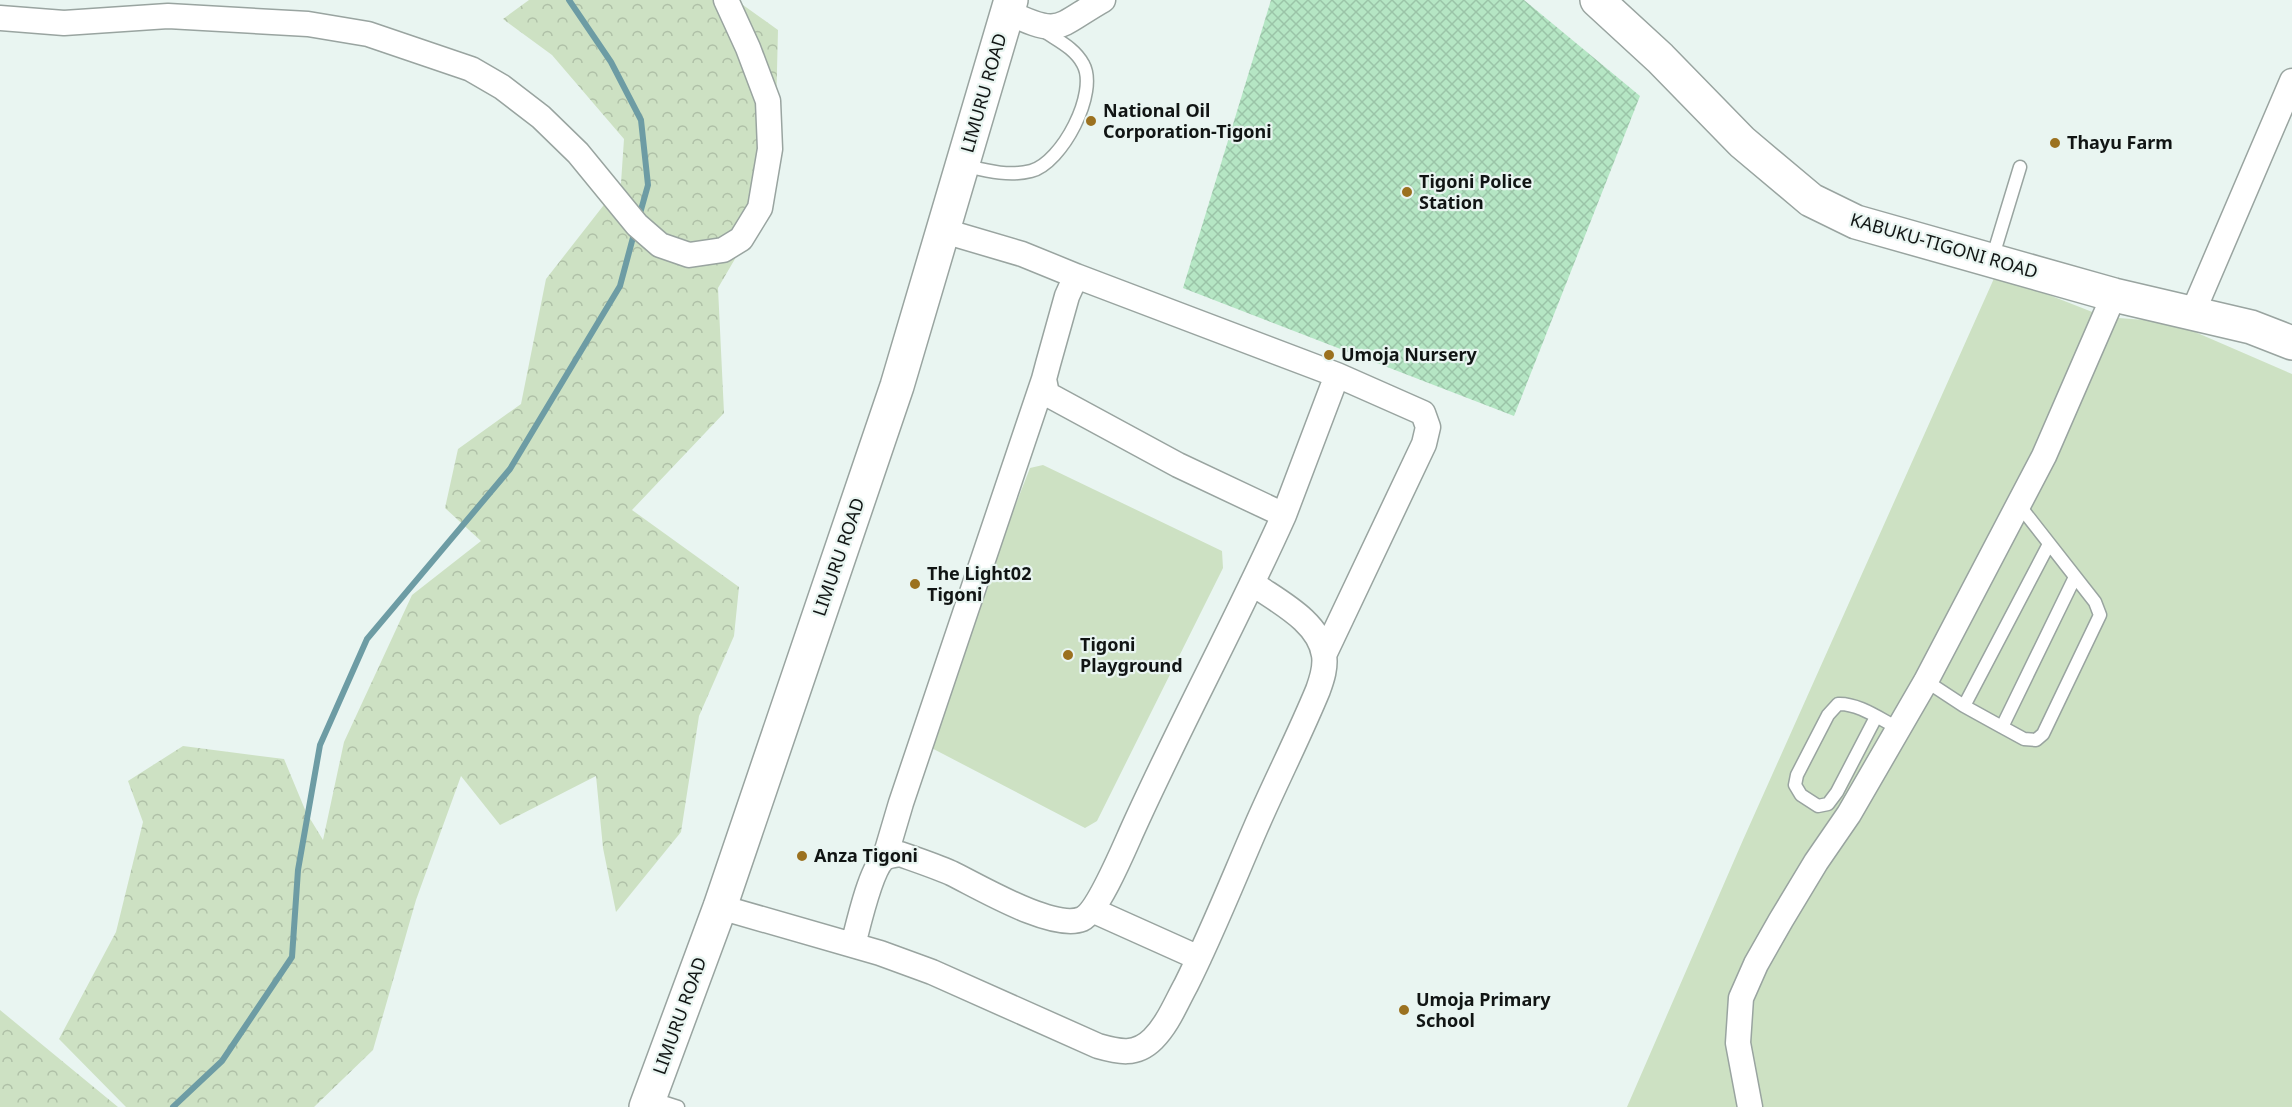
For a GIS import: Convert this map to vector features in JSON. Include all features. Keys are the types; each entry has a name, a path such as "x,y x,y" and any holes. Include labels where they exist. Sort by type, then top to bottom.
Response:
{"main road":[{"name":"KABUKU-TIGONI ROAD","path":"1597,0 1660,58 1742,142 1811,200 1856,222 2114,295 2251,327 2292,343"},
{"name":"LIMURU ROAD","path":"657,1104 720,907 897,386 962,165 1018,12"}],"street":[{"path":"0,18 64,23 168,16 308,24 368,34 471,69 502,87 541,117 578,153 636,225 660,245 689,255 723,250 741,239 760,208 770,149 768,101 748,48 726,0"},
{"path":"1018,12 1060,26 1103,0"},
{"path":"2193,312 2292,81"},
{"path":"944,231 1022,254 1337,375 1423,413 1428,427 1424,444 1324,655"},
{"path":"853,945 876,870 885,857 901,803 1044,379 1067,296 1076,276"},
{"path":"1750,1107 1738,1043 1741,998 1756,964 1816,862 1849,813 1887,723 1926,681 2044,456 2114,295"},
{"path":"885,857 900,854 912,858 950,873 1009,902 1053,919 1066,921 1082,919 1092,910 1127,842 1163,762 1227,638 1284,515 1337,375"},
{"path":"1044,379 1047,394 1063,404 1178,465 1284,515"},
{"path":"720,907 853,945 932,972 1098,1046 1124,1052 1146,1046 1161,1030 1199,958 1274,784 1318,690 1324,670 1321,642 1310,627 1300,617 1252,583"},
{"path":"1092,910 1199,958"}],"lane":[{"path":"962,165 1000,173 1016,174 1033,171 1047,164 1061,150 1080,110 1088,78 1085,66 1069,46 1018,12"},
{"path":"1992,261 2020,167"},
{"path":"1926,681 1964,706 2024,739 2036,740 2043,734 2100,615 2095,602 2019,505"},
{"path":"1964,706 2049,544"},
{"path":"2002,727 2075,576"},
{"path":"1838,704 1848,704 1887,723 1828,804 1818,806 1801,795 1795,785 1797,775 1828,715 1838,704"}],"green space":[{"path":"529,0 736,0 778,30 774,192 718,288 724,413 632,510 739,587 734,636 699,716 681,832 616,912 603,848 596,776 500,825 461,776 416,900 373,1050 314,1107 126,1107 59,1039 116,932 143,822 128,781 183,746 284,759 306,812 323,840 344,742 412,595 481,541 445,508 458,449 521,404 546,279 621,183 624,139 552,55 503,19"},
{"path":"1996,274 2105,317 2172,322 2292,374 2292,1107 1627,1107 1743,840"},
{"name":"Tigoni Playground","path":"1043,465 1222,551 1223,568 1097,821 1085,828 922,743 1030,468"},
{"path":"0,1010 118,1107 0,1107"}],"building":[{"name":"Tigoni Police Station","path":"1271,0 1524,0 1640,96 1514,416 1183,288"}],"waterway":[{"path":"569,0 611,62 641,120 648,185 639,217"},
{"path":"173,1107 222,1061 292,957 298,870 320,745 367,639 510,469 620,286 635,230"}],"place":[{"name":"National Oil Corporation-Tigoni","path":"1091,121"},
{"name":"Thayu Farm","path":"2055,143"},
{"name":"Tigoni Police Station","path":"1407,192"},
{"name":"Umoja Nursery","path":"1329,355"},
{"name":"The Light02 Tigoni","path":"915,584"},
{"name":"Tigoni Playground","path":"1068,655"},
{"name":"Anza Tigoni","path":"802,856"},
{"name":"Umoja Primary School","path":"1404,1010"}]}
